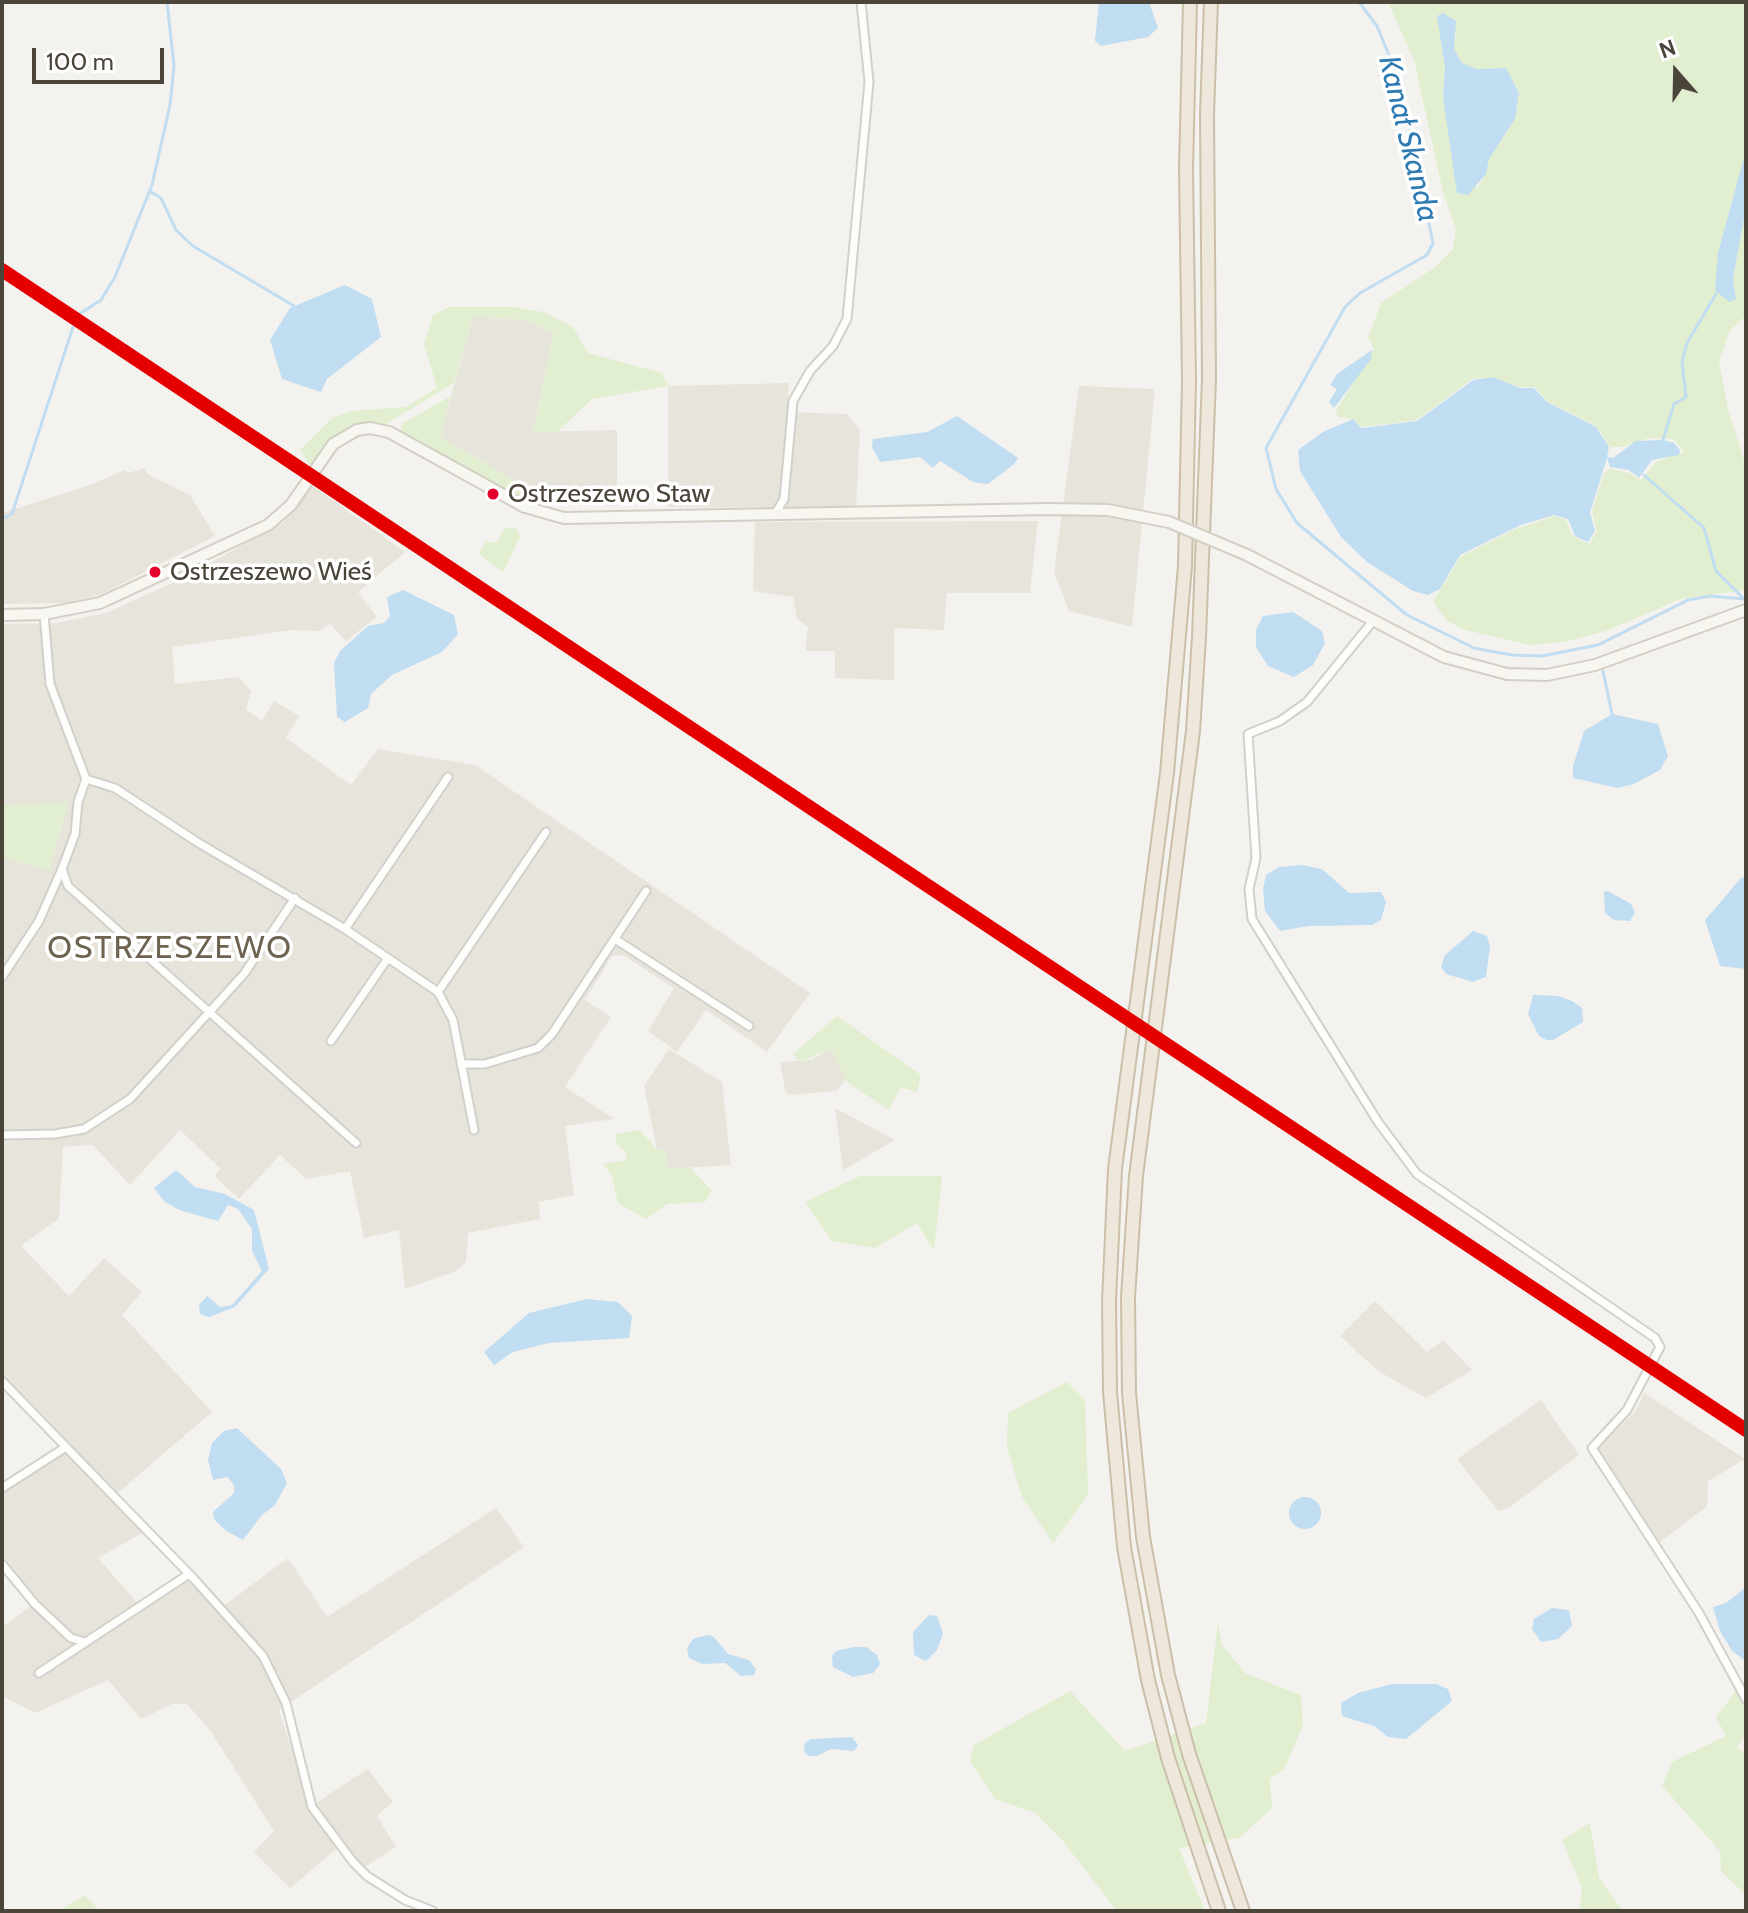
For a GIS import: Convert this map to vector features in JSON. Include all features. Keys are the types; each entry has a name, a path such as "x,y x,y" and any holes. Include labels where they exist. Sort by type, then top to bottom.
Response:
{"highway":[{"path":"1190,2 1186,169 1188,396 1180,642 1160,835 1124,1097 1111,1229 1110,1406 1124,1547 1132,1594 1168,1758 1219,1911"},
{"path":"1211,2 1207,114 1209,379 1193,731 1143,1106 1128,1297 1130,1407 1151,1591 1189,1754 1243,1911"}],"street":[{"path":"775,514 784,499 793,401 810,371 833,346 847,319 869,82 861,2"},
{"path":"2,615 78,610 112,599 268,525 281,516 302,490 324,455 344,436 370,428 389,432 543,515 564,518 1108,510 1169,522 1247,555 1373,621 1476,668 1547,675 1595,665 1746,610"},
{"path":"2,977 39,921 62,869 75,834 78,802 86,779 50,684 44,614"},
{"path":"1373,621 1307,702 1280,721 1248,734 1256,858 1249,889 1252,919 1378,1122 1417,1174 1655,1338 1660,1347 1627,1410 1592,1448 1699,1613 1746,1699"},
{"path":"345,929 448,777"},
{"path":"86,779 115,788 197,842 345,929 438,992 453,1020 474,1130"},
{"path":"438,992 546,832"},
{"path":"62,869 68,886 356,1143"},
{"path":"461,1064 485,1064 538,1048 552,1034 646,891"},
{"path":"2,1135 55,1134 96,1124 130,1099 244,974 295,898"},
{"path":"615,939 749,1026"},
{"path":"331,1041 388,958"},
{"path":"2,1381 189,1574 263,1656 286,1703 312,1807 353,1862 367,1876 433,1911"},
{"path":"2,1488 66,1447"},
{"path":"2,1564 35,1604 71,1638 85,1642"},
{"path":"39,1673 189,1574"}],"shaded area":[{"path":"473,316 525,320 554,333 533,432 617,430 617,506 556,505 440,437"},
{"path":"789,383 787,412 847,414 860,430 856,508 668,507 668,386"},
{"path":"1079,386 1155,389 1132,627 1069,611 1054,572"},
{"path":"145,468 147,474 190,495 215,536 102,594 68,603 2,604 2,513 93,484 124,470 128,473"},
{"path":"310,484 405,552 358,592 377,617 346,641 330,624 318,631 291,630 172,647 175,684 238,677 251,691 246,709 262,721 274,701 299,716 286,738 351,785 378,749 475,765 810,993 767,1052 706,1010 677,1052 648,1031 674,988 623,955 612,956 585,1000 611,1017 565,1087 614,1119 565,1126 574,1195 539,1202 540,1219 468,1233 466,1262 456,1271 405,1289 399,1230 364,1238 350,1171 306,1179 280,1155 239,1199 214,1176 221,1169 180,1130 130,1185 93,1145 63,1147 59,1218 21,1246 69,1296 104,1258 142,1292 122,1315 212,1412 113,1497 146,1531 98,1558 140,1606 189,1574 221,1608 288,1558 327,1617 496,1508 524,1547 279,1710 310,1807 368,1769 393,1802 377,1816 396,1847 365,1867 336,1849 290,1888 254,1852 274,1831 210,1730 187,1704 172,1704 141,1719 108,1680 35,1713 2,1696 2,1627 34,1604 2,1564 2,1489 67,1442 2,1377 2,857 49,870 68,804 2,805 2,624 56,623 106,613 183,578 284,522"},
{"path":"1038,521 1030,593 947,593 944,630 894,628 894,680 835,678 835,651 805,651 808,627 797,619 793,597 753,591 755,522"},
{"path":"831,1048 846,1079 836,1091 789,1095 785,1090 780,1062 811,1060"},
{"path":"669,1049 722,1082 731,1165 666,1169 665,1150 657,1150 644,1086"},
{"path":"835,1108 895,1140 843,1170"},
{"path":"1375,1301 1427,1352 1443,1340 1472,1370 1426,1398 1378,1371 1340,1336"},
{"path":"1644,1393 1745,1459 1708,1481 1707,1506 1651,1549 1591,1454 1635,1412"},
{"path":"1541,1400 1579,1455 1509,1508 1498,1511 1457,1459"}],"green space":[{"path":"1388,2 1746,2 1746,150 1718,253 1736,299 1733,279 1746,207 1746,316 1730,330 1719,362 1728,409 1746,467 1746,590 1680,599 1609,630 1564,642 1530,645 1465,630 1447,621 1433,602 1460,557 1516,529 1554,516 1566,520 1573,536 1589,544 1597,531 1592,512 1604,473 1610,469 1630,473 1641,480 1656,462 1684,452 1674,439 1649,438 1622,447 1610,447 1596,426 1548,402 1535,387 1520,387 1493,377 1472,379 1417,420 1361,427 1353,419 1338,417 1336,411 1374,349 1368,338 1381,303 1434,268 1453,249 1456,229 1443,192 1414,60","holes":["1437,16 1456,34 1454,49 1462,63 1476,69 1506,68 1519,93 1515,119 1489,159 1486,174 1477,189 1443,97 1445,68"]},
{"path":"449,307 514,307 543,312 573,327 588,353 662,373 668,386 592,399 557,432 533,433 554,333 525,320 473,316 454,383 386,424 358,425 345,430 310,465 300,450 332,418 352,411 406,407 437,388 424,344 433,315"},
{"path":"451,396 440,437 556,505 532,504 400,432 403,423"},
{"path":"505,528 516,528 520,537 503,572 479,554 486,541 496,543"},
{"path":"68,803 49,870 2,857 2,805"},
{"path":"837,1016 921,1075 917,1092 901,1087 889,1110 847,1082 831,1048 800,1062 793,1054"},
{"path":"640,1130 657,1150 665,1150 667,1169 691,1168 712,1191 705,1202 667,1204 646,1219 618,1203 612,1176 603,1164 627,1160 625,1151 616,1144 616,1134"},
{"path":"860,1176 942,1176 934,1251 917,1223 875,1248 832,1241 805,1202"},
{"path":"1067,1382 1085,1400 1088,1495 1053,1543 1022,1497 1007,1447 1008,1413"},
{"path":"1218,1622 1222,1645 1246,1674 1301,1695 1303,1725 1285,1768 1270,1779 1272,1808 1239,1838 1179,1848 1205,1911 1117,1911 1062,1840 1035,1813 995,1799 970,1761 974,1745 1070,1691 1125,1751 1206,1723"},
{"path":"1736,1691 1746,1709 1746,1732 1737,1748 1746,1754 1746,1895 1721,1871 1720,1851 1662,1786 1672,1762 1726,1736 1716,1717"},
{"path":"1590,1823 1599,1878 1623,1911 1580,1911 1582,1888 1562,1840"},
{"path":"85,1895 100,1911 59,1911"}],"water":[{"path":"1099,2 1149,2 1158,28 1148,37 1101,46 1095,41"},
{"path":"1443,13 1456,21 1454,49 1462,63 1476,69 1506,68 1519,93 1515,119 1489,159 1486,174 1468,195 1457,193 1443,97 1445,68 1437,16"},
{"path":"1746,150 1746,207 1733,279 1736,299 1729,302 1715,290 1718,253"},
{"path":"345,285 372,299 381,337 327,379 321,392 282,379 270,340 290,308"},
{"path":"1372,350 1371,359 1334,408 1329,402 1337,389 1330,385 1337,374"},
{"path":"1493,377 1520,388 1534,388 1547,402 1596,427 1609,447 1607,457 1613,458 1636,441 1663,440 1674,443 1680,450 1679,455 1652,460 1639,478 1629,470 1610,467 1607,458 1590,513 1595,531 1588,542 1575,536 1568,519 1554,515 1521,525 1460,555 1440,589 1428,595 1413,591 1367,562 1341,537 1300,471 1298,450 1323,432 1353,419 1361,428 1417,421 1473,380"},
{"path":"957,416 1018,458 988,484 973,482 940,461 933,468 920,457 880,462 872,447 873,439 927,432"},
{"path":"403,590 454,615 458,634 442,652 392,675 371,694 368,708 345,722 337,717 334,663 340,651 368,626 384,623 390,616 387,597"},
{"path":"1293,612 1322,631 1325,643 1313,665 1294,677 1268,666 1256,647 1256,630 1263,616"},
{"path":"1612,714 1658,724 1668,756 1660,770 1634,784 1618,788 1573,778 1573,766 1584,731"},
{"path":"1302,865 1322,869 1349,893 1381,892 1386,902 1381,920 1372,925 1308,926 1280,931 1265,911 1263,889 1266,875 1279,867"},
{"path":"1746,877 1746,969 1720,966 1705,920 1741,878"},
{"path":"1608,891 1631,904 1635,913 1630,921 1614,920 1605,913 1604,892"},
{"path":"1473,931 1487,936 1490,946 1486,977 1473,982 1446,974 1441,967 1445,955"},
{"path":"1533,995 1558,996 1572,1001 1582,1008 1583,1022 1553,1040 1539,1036 1528,1014"},
{"path":"176,1170 195,1187 225,1194 254,1210 269,1269 235,1307 209,1317 200,1314 199,1305 207,1296 220,1307 232,1305 262,1271 252,1251 252,1229 238,1209 228,1205 218,1221 179,1210 164,1201 154,1188"},
{"path":"587,1299 618,1302 632,1316 629,1338 549,1343 513,1352 494,1365 484,1352 529,1313"},
{"path":"237,1428 281,1469 287,1483 275,1505 262,1515 243,1540 225,1530 214,1519 213,1512 234,1493 234,1485 227,1477 213,1480 208,1460 212,1443 224,1431"},
{"path":"1305,1497 1316,1502 1321,1513 1316,1524 1305,1529 1294,1524 1289,1513 1294,1502"},
{"path":"1746,1587 1746,1661 1732,1651 1720,1631 1713,1607 1726,1603"},
{"path":"1552,1608 1569,1610 1572,1626 1558,1639 1541,1642 1532,1629 1534,1619"},
{"path":"929,1615 937,1616 943,1634 937,1650 926,1661 914,1655 913,1632"},
{"path":"713,1636 728,1654 749,1660 756,1669 754,1675 741,1676 725,1663 702,1664 689,1658 687,1648 693,1639"},
{"path":"866,1647 877,1655 880,1664 873,1673 853,1677 833,1667 832,1656 836,1651"},
{"path":"1392,1684 1436,1684 1448,1689 1452,1701 1406,1739 1388,1737 1374,1726 1342,1716 1341,1703 1358,1693"},
{"path":"852,1737 858,1745 854,1751 831,1749 817,1756 809,1756 804,1751 805,1743 811,1739"}],"waterway":[{"name":"Kanał Skanda","path":"81,313 101,300 115,277 152,185 170,105 174,66 167,2"},
{"name":"Kanał Skanda","path":"1359,2 1377,26 1400,82 1433,243 1427,255 1360,293 1345,307 1266,448 1276,489 1297,523 1407,615 1474,648 1512,655 1542,656 1598,645 1688,600 1710,596 1744,599"},
{"path":"151,192 161,198 176,230 193,246 294,306"},
{"path":"1663,440 1674,404 1686,397 1682,362 1687,343 1716,294"},
{"name":"Kanał Skanda","path":"2,519 12,514 73,327"},
{"path":"1644,475 1704,528 1716,571 1744,599"},
{"path":"1603,671 1612,714"}],"transit line":[{"path":"2,270 1746,1430"}],"place":[{"name":"Ostrzeszewo Staw","path":"493,494"},
{"name":"Ostrzeszewo Wieś","path":"155,572"}],"district":[{"name":"OSTRZESZEWO","path":"170,949"}]}
